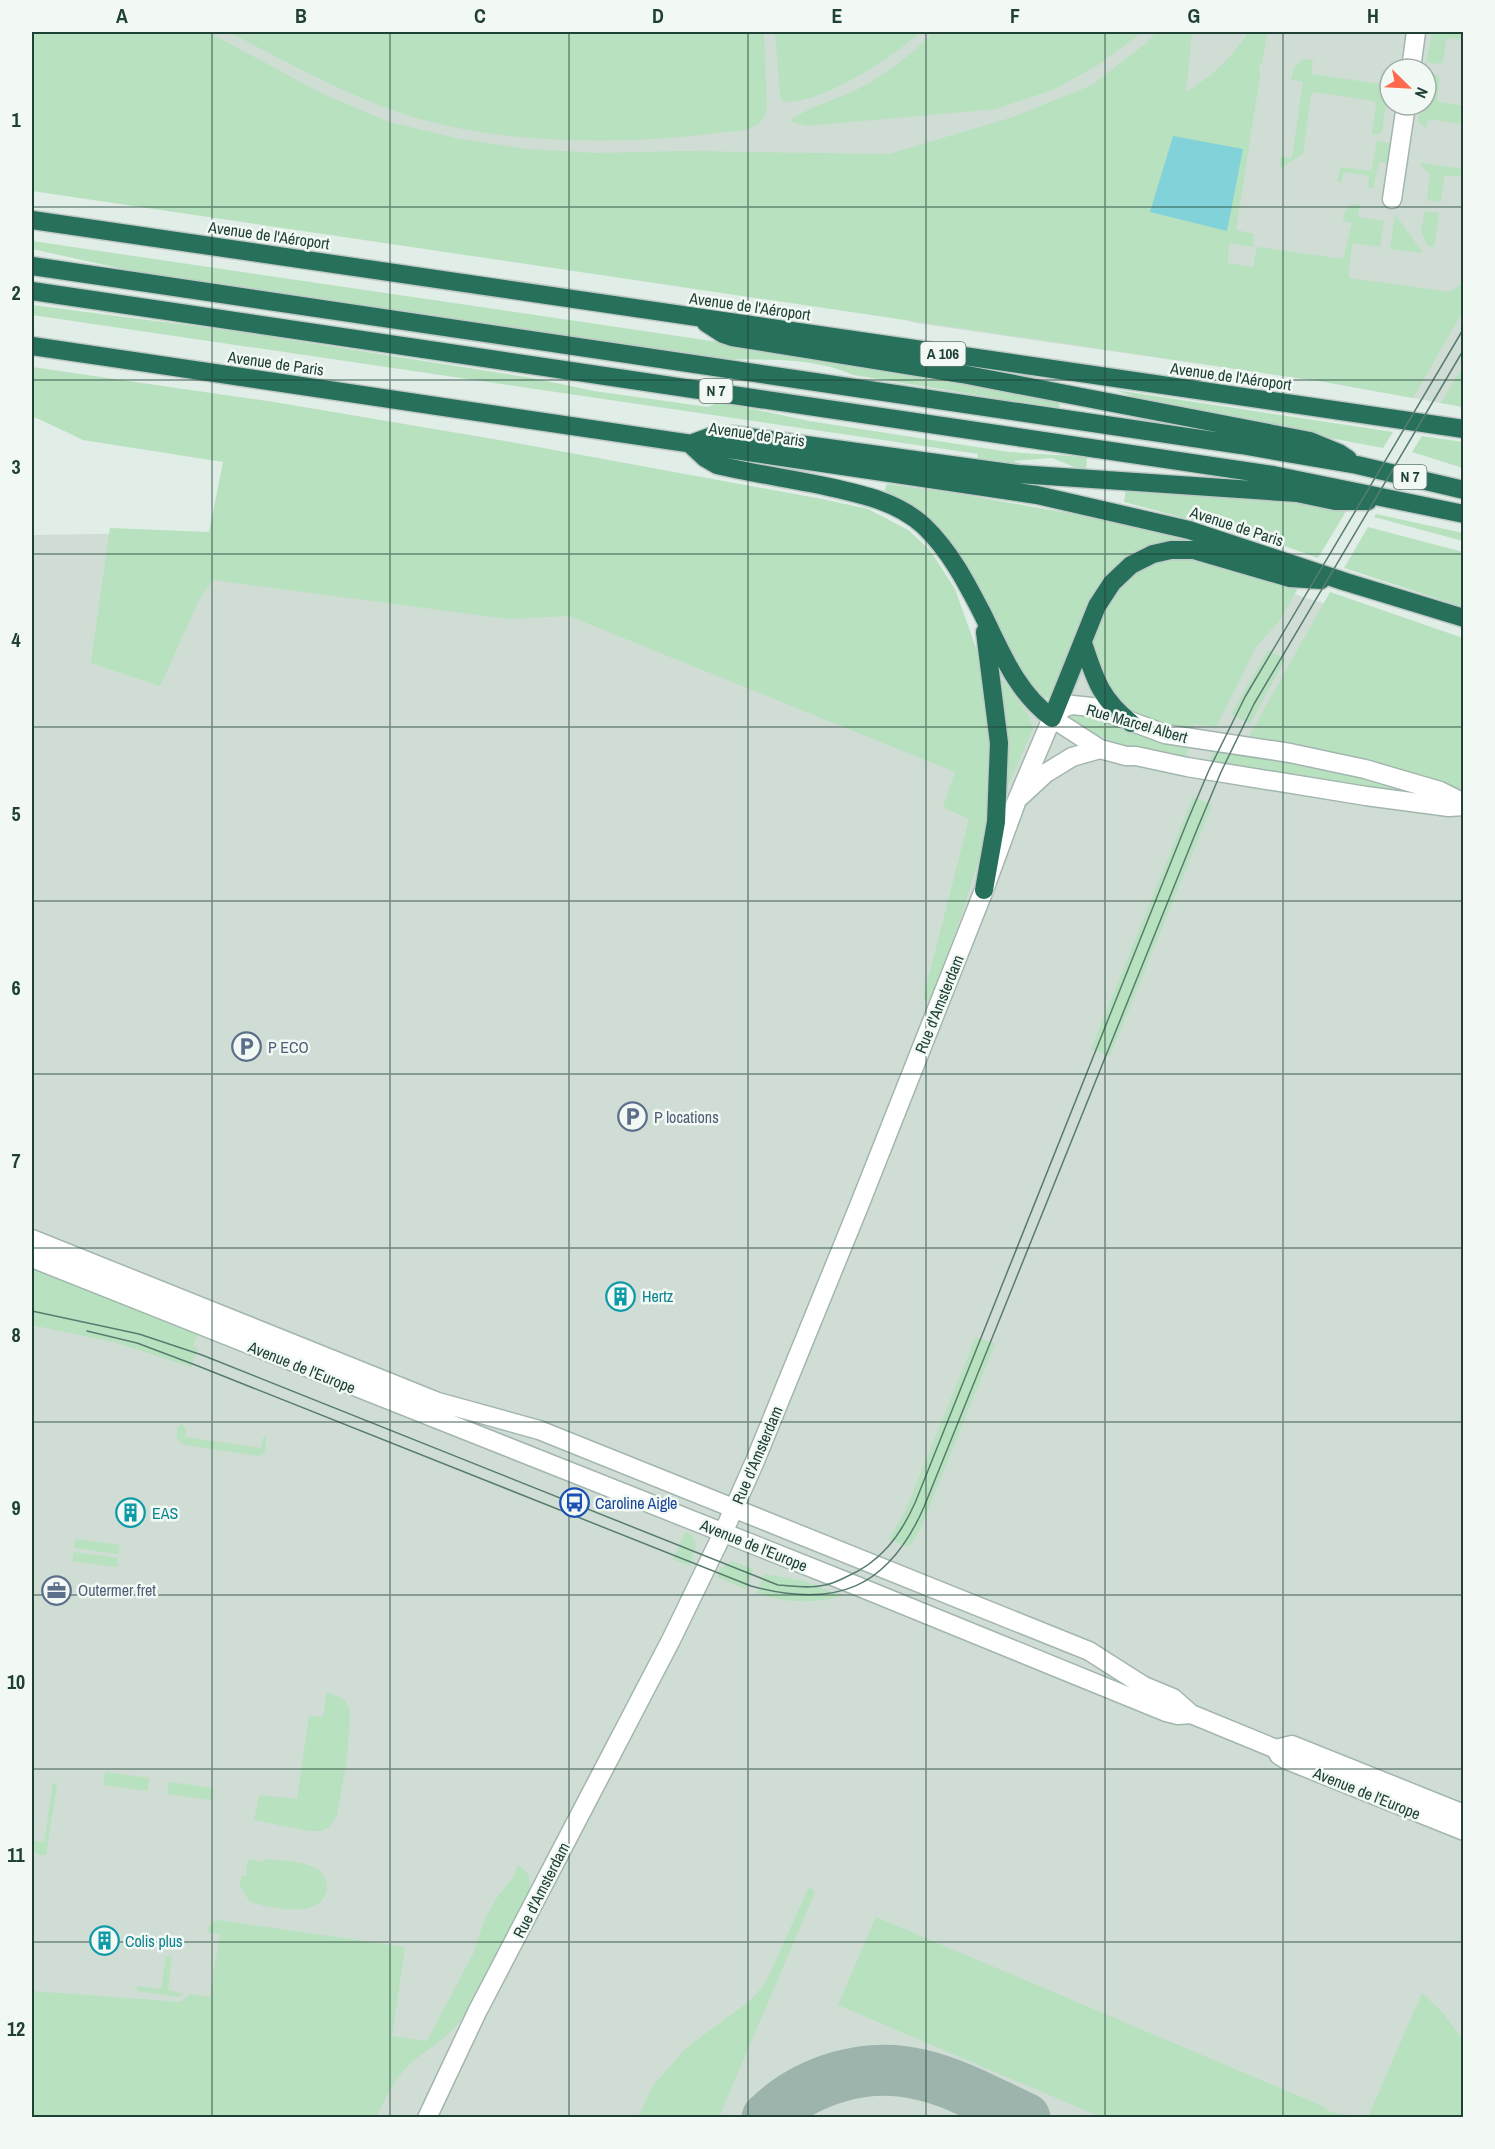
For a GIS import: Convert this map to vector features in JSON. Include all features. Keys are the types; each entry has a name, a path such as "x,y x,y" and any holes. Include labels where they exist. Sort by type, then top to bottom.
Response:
{"highway":[{"name":"Avenue de l'Aéroport","path":"32,220 1464,429"},
{"name":"N 7","path":"32,266 1241,444 1357,465 1464,490"},
{"name":"N 7","path":"32,291 1272,475 1464,514"},
{"path":"700,319 732,337 962,374 1310,441 1339,453 1357,465"},
{"name":"Avenue de Paris","path":"32,346 1036,495 1189,530 1464,618"},
{"path":"1346,582 1290,578 1194,550 1171,550 1153,554 1131,565 1112,583 1097,606 1052,718 1040,709 1021,687 1005,662 959,569 945,549 923,525 901,510 854,492 717,465 705,458 690,444 712,436 734,435 1018,474 1250,489 1335,501 1400,501"},
{"path":"983,615 999,743 996,822 984,890"},
{"path":"1083,643 1101,690 1111,705 1131,723"}],"street":[{"path":"1413,57 1416,32"},
{"path":"1392,199 1404,117"},
{"name":"Rue Marcel Albert","path":"1072,705 1092,707 1165,735 1290,753 1365,769 1440,790 1464,804 1449,807 1366,796 1126,756 1100,749 1052,718 1060,710 1072,705"},
{"name":"Rue d'Amsterdam","path":"427,2118 477,2012 671,1640 723,1533 817,1308 984,890 1017,800 1052,718"},
{"name":"Rue d'Amsterdam","path":"1017,800 1046,773 1072,757 1100,749"},
{"name":"Avenue de l'Europe","path":"32,1239 438,1402 539,1430 734,1507 1089,1651 1144,1686 1173,1698 1191,1713 1276,1749 1292,1745 1464,1814"},
{"name":"Avenue de l'Europe","path":"32,1258 1166,1712 1178,1715 1191,1713"},
{"path":"894,1602 904,1576"},
{"name":"Avenue de l'Europe","path":"1276,1749 1279,1755 1287,1760 1464,1831"}],"shaded area":[{"path":"32,32 1463,32 1463,407 1325,382 916,323"},
{"path":"663,525 914,617 1055,704 1115,598 1182,559 1463,647 1463,2117 32,2117 32,535"}],"green space":[{"path":"32,32 208,32 321,93 389,122 460,139 527,149 597,153 685,151 889,154 1013,117 1092,85 1144,45 1157,32 1192,32 1186,92 1221,65 1248,32 1267,32 1262,64 1259,64 1260,76 1236,230 1254,234 1253,247 1229,243 1228,263 1253,267 1257,247 1343,259 1352,223 1343,221 1343,215 1349,206 1360,204 1358,217 1384,221 1380,247 1355,243 1352,245 1348,275 1350,278 1450,292 1463,283 1463,311 1413,398 1325,382 32,191"},
{"path":"229,32 764,32 767,108 759,123 745,130 674,137 570,140 478,132 418,118 368,101"},
{"path":"775,32 920,32 875,66 834,89 814,97 796,101 781,101"},
{"path":"933,32 1142,32 1098,65 1055,89 996,109 806,126 790,121 805,111 854,91 874,80 907,57"},
{"path":"1432,32 1463,32 1463,40 1448,38 1446,40 1443,62 1438,64 1438,57 1427,57"},
{"path":"1302,60 1313,61 1311,74 1378,84 1378,117 1384,117 1382,133 1372,135 1376,104 1374,101 1314,92 1311,94 1303,154 1280,168 1280,157 1292,158 1303,82 1291,80 1294,68"},
{"path":"1438,101 1463,106 1463,124 1428,119 1426,128 1420,124 1418,118 1438,117"},
{"path":"1377,141 1391,143 1388,163 1379,162 1373,188 1368,188 1369,176 1344,172 1341,183 1337,181 1341,167 1371,171"},
{"path":"1421,163 1463,169 1463,177 1447,175 1444,177 1441,202 1427,200 1430,175"},
{"path":"1425,211 1439,213 1434,247 1428,246 1421,232"},
{"path":"1395,214 1423,253 1390,249"},
{"path":"32,241 786,352 1020,391 1060,401 1059,408 853,375 806,362 724,359 151,275 32,249"},
{"path":"32,305 233,331 532,378 594,391 708,407 719,402 809,421 1009,452 1087,457 1086,472 1052,458 1013,461 1040,471 976,466 978,454 32,315"},
{"path":"1463,366 1463,407 1441,403"},
{"path":"32,367 274,402 505,441 822,499 868,509 908,530 930,550 955,589 985,673 992,774 982,849 960,920 930,1001 923,999 969,819 943,807 955,772 569,616 509,619 213,580 200,598 160,686 91,663 110,528 209,532 223,462 83,440 32,417"},
{"path":"1115,390 1393,432 1383,448 1158,405"},
{"path":"1422,436 1463,442 1463,468 1412,452"},
{"path":"887,484 954,493 1091,517 1186,540 1187,544 1135,556 1111,571 1095,595 1052,693 1049,698 1042,698 1022,671 989,606 960,559 884,493"},
{"path":"1126,489 1242,494 1348,508 1318,558 1271,541 1124,502"},
{"path":"1376,514 1463,533 1463,541 1374,517"},
{"path":"1368,527 1463,552 1463,607 1344,568"},
{"path":"1166,559 1200,560 1300,585 1280,620 1256,647 1216,727 1194,724 1192,733 1137,719 1110,694 1093,648 1097,622 1103,605 1137,569"},
{"path":"1330,592 1463,638 1463,789 1373,763 1248,738"},
{"path":"1268,650 1285,659 1250,724 1231,714"},
{"path":"1000,679 1004,681 1029,715 1033,729 1005,792"},
{"path":"1077,712 1191,744 1184,760 1138,750 1110,740 1068,718"},
{"path":"1216,748 1297,760 1419,791 1421,796 1208,765"},
{"path":"1193,797 1212,805 1110,1056 1091,1049"},
{"path":"32,1267 198,1333 193,1346 198,1348 191,1367 117,1343 32,1325"},
{"path":"976,1337 995,1344 919,1532 909,1547 889,1539 905,1512"},
{"path":"181,1424 186,1428 185,1437 261,1448 263,1438 266,1436 265,1453 260,1456 184,1445 177,1439 177,1428"},
{"path":"685,1532 693,1536 696,1545 690,1566 673,1559"},
{"path":"76,1539 120,1545 118,1554 74,1548"},
{"path":"74,1552 118,1558 117,1567 72,1561"},
{"path":"732,1561 753,1569 745,1589 717,1577 720,1570"},
{"path":"764,1574 804,1581 842,1596 799,1601 757,1593"},
{"path":"327,1692 344,1699 349,1708 350,1717 347,1758 337,1815 330,1826 321,1831 308,1831 254,1820 259,1795 297,1799 309,1716 323,1717"},
{"path":"105,1772 149,1778 148,1791 104,1785"},
{"path":"169,1782 213,1788 211,1800 167,1794"},
{"path":"53,1783 57,1784 46,1855 39,1855 34,1851 32,1840 44,1842"},
{"path":"248,1859 264,1862 265,1859 291,1861 318,1869 326,1881 324,1898 317,1905 296,1910 250,1902 240,1886 241,1876 246,1876"},
{"path":"518,1865 529,1875 530,1888 464,2015 451,2032 400,2074 376,2117 32,2117 32,1991 180,2002 190,1994 210,1997 220,1934 207,1932 210,1924 218,1920 405,1947 392,2036 427,2041 474,1952 484,1921 496,1899 513,1877"},
{"path":"809,1887 815,1892 719,2117 638,2117 653,2086 685,2049 751,2000 766,1982"},
{"path":"876,1917 1327,2108 1327,2111 1358,2117 1101,2117 838,2005"},
{"path":"166,1956 172,1957 168,1990 184,1994 179,1997 137,1991 137,1986 161,1989"},
{"path":"1422,1993 1443,2013 1463,2040 1463,2117 1363,2117 1369,2115"}],"water":[{"path":"1173,136 1243,149 1227,231 1150,212"}],"taxiway":[{"path":"767,2118 783,2104 819,2084 860,2072 881,2070 901,2071 935,2079 961,2088 1025,2118"}],"tram line":[{"path":"32,1311 139,1334 202,1355 778,1585 807,1587 828,1584 839,1581 869,1564 896,1537 915,1503 1209,770 1245,697 1464,328"},
{"path":"87,1331 137,1343 198,1366 751,1586 781,1593 808,1595 833,1593 855,1586 876,1574 894,1557 910,1535 924,1507 1221,772 1254,704 1464,349"}],"place":[{"name":"P ECO","path":"247,1047"},
{"name":"P locations","path":"633,1117"},
{"name":"Hertz","path":"621,1296"},
{"name":"Caroline Aigle","path":"574,1503"},
{"name":"EAS","path":"131,1513"},
{"name":"Outermer fret","path":"57,1590"},
{"name":"Colis plus","path":"104,1941"}]}
